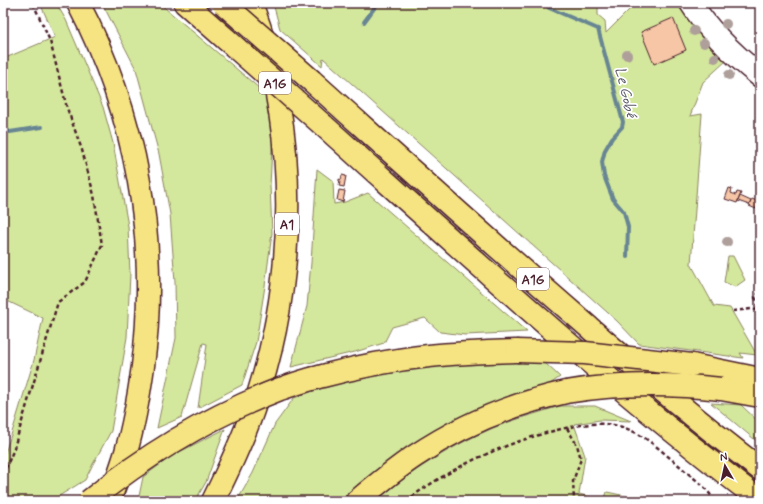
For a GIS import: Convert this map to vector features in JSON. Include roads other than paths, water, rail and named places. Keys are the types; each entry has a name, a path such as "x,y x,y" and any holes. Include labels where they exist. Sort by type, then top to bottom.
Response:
{"highway":[{"path":"78,3 104,58 117,93 136,163 146,235 148,307 146,344 141,380 126,451 109,501"},
{"name":"A1G","path":"185,3 622,390 760,500"},
{"name":"A1G","path":"223,3 527,274 693,416 760,469"},
{"name":"A1","path":"213,501 241,443 253,410 274,337 280,301 287,230 287,186 281,120 271,67 251,3"},
{"path":"89,501 164,446 226,412 281,389 315,378 367,365 428,356 517,350 585,354 692,365 760,379"},
{"path":"357,501 404,463 450,435 504,410 533,400 566,392 608,386 641,384 672,384 721,389 760,396"}],"street":[{"path":"691,3 724,45 760,76"}],"waterway":[{"name":"Le Gobé","path":"364,22 378,3"},
{"name":"Le Gobé","path":"546,3 549,8 598,29 623,122 622,127 612,138 605,150 602,162 604,176 613,199 624,212 628,227 627,257"},
{"name":"Le Gobé","path":"3,128 10,132 42,127"}]}
